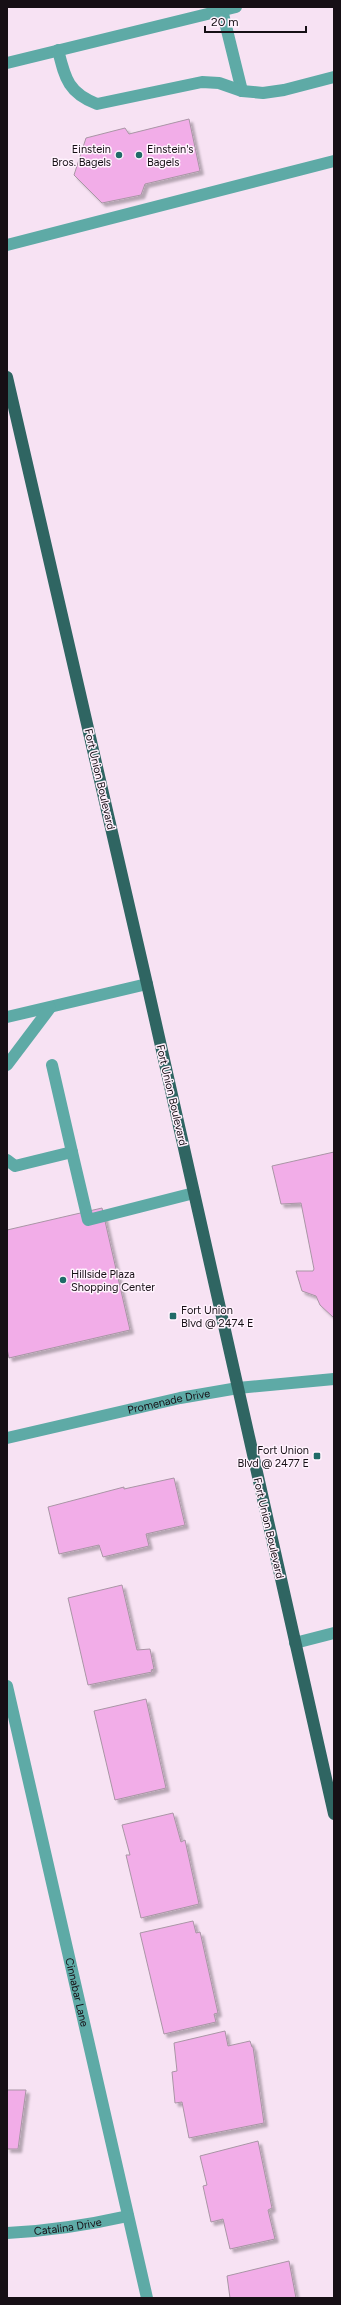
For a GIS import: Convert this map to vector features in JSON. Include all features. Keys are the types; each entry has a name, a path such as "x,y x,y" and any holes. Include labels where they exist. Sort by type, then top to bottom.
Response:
{"main road":[{"name":"Fort Union Boulevard","path":"7,377 147,984 334,1814"}],"street":[{"path":"7,63 214,10 236,7"},
{"path":"214,10 242,92"},
{"path":"58,50 63,70 71,87 82,98 97,104 202,82 219,83 242,92 263,93 284,90 334,77"},
{"path":"7,245 334,161"},
{"path":"7,1017 147,984"},
{"path":"7,1065 50,1008"},
{"path":"52,1065 88,1220 194,1193"},
{"path":"7,1160 15,1166 72,1152"},
{"name":"Promenade Drive","path":"7,1438 180,1398 238,1388 334,1379"},
{"path":"295,1643 334,1633"},
{"name":"Cinnabar Lane","path":"7,1686 147,2298"},
{"name":"Catalina Drive","path":"7,2233 36,2232 72,2227 128,2216"}],"building":[{"name":"Einstein's Bagels","path":"189,119 200,171 145,184 141,195 102,203 74,175 86,138 125,128 129,134"},
{"path":"334,1152 334,1318 320,1305 316,1296 302,1291 296,1271 313,1271 314,1269 301,1203 281,1204 272,1166"},
{"name":"Hillside Plaza Shopping Center","path":"102,1208 130,1330 9,1358 7,1349 7,1230"},
{"path":"174,1478 185,1525 146,1534 149,1546 103,1557 99,1545 59,1554 48,1507 124,1487 124,1489"},
{"path":"122,1585 137,1650 150,1649 154,1669 151,1670 152,1672 88,1685 68,1598"},
{"path":"146,1699 166,1788 115,1800 94,1711"},
{"path":"173,1813 181,1842 185,1840 199,1904 141,1918 126,1855 130,1855 122,1825"},
{"path":"193,1921 196,1933 200,1932 201,1936 218,2013 214,2014 216,2022 164,2034 140,1933"},
{"path":"225,2031 228,2046 250,2041 253,2047 264,2123 189,2138 182,2102 175,2103 172,2072 177,2071 174,2043"},
{"path":"7,2090 26,2090 18,2149 7,2149"},
{"path":"258,2141 272,2208 268,2210 275,2239 230,2249 223,2219 211,2222 203,2186 207,2185 200,2156"},
{"path":"289,2261 296,2298 230,2298 227,2276"}],"place":[{"name":"Einstein Bros. Bagels","path":"119,155"},
{"name":"Einstein's Bagels","path":"139,155"},
{"name":"Hillside Plaza Shopping Center","path":"63,1280"},
{"name":"Fort Union Blvd @ 2474 E","path":"173,1316"},
{"name":"Fort Union Blvd @ 2477 E","path":"317,1456"}]}
